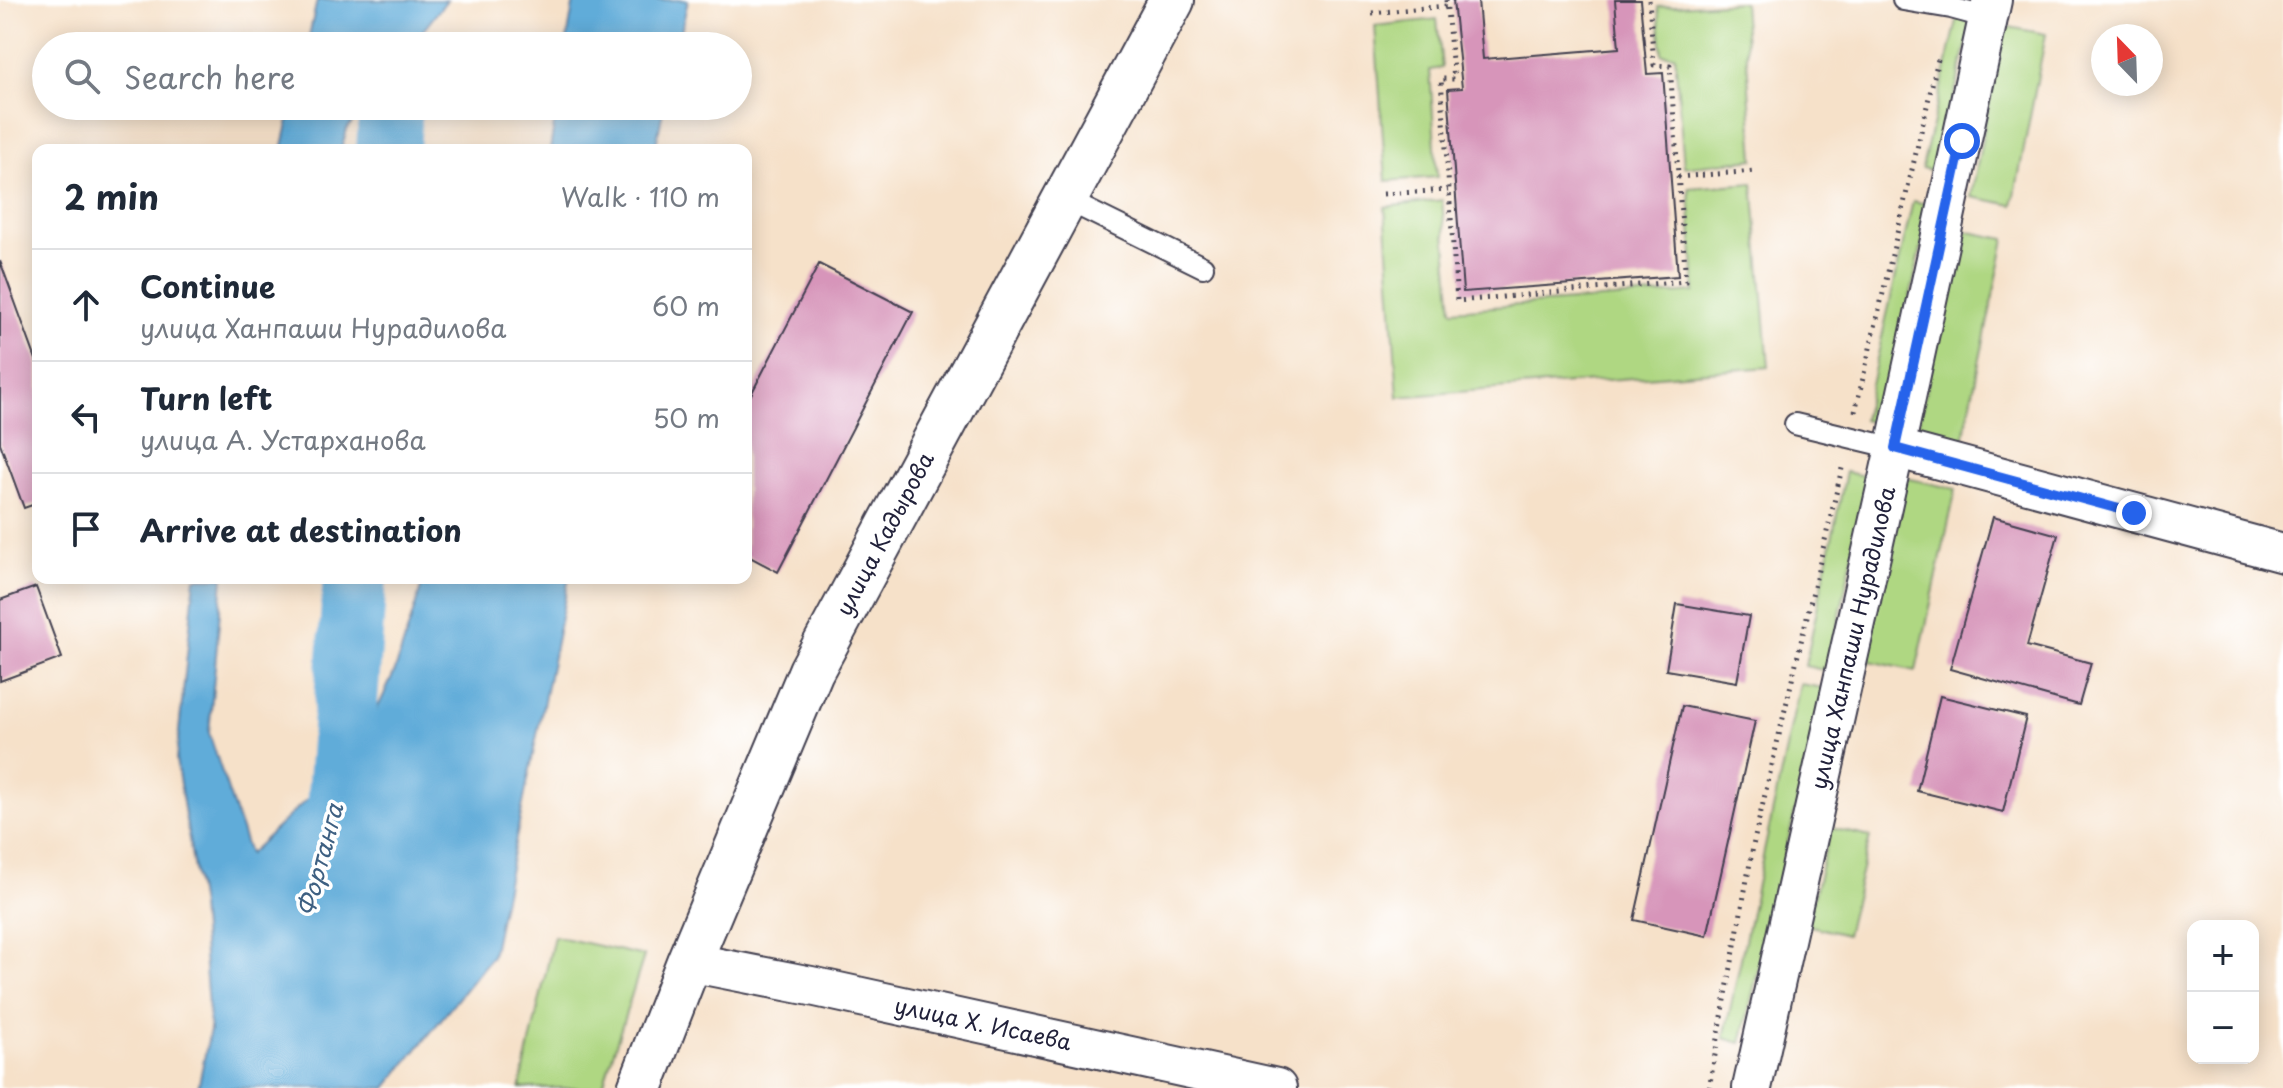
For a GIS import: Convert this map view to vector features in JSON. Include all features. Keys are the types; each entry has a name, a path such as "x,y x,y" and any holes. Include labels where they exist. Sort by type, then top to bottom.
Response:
{"main road":[{"name":"улица Кадырова","path":"640,1088 689,962 811,671 1172,0"}],"street":[{"name":"улица Ханпаши Нурадилова","path":"1752,1088 1990,9"},
{"path":"1895,448 2283,553"},
{"name":"улица Х. Исаева","path":"689,962 1277,1088"}],"lane":[{"path":"1903,0 1951,8 1990,9"},
{"path":"1065,199 1203,267"},
{"path":"1795,424 1895,448"}],"path":[{"path":"1372,13 1446,3 1454,79 1441,79 1457,301 1686,281 1670,66 1654,65 1649,0"},
{"path":"1709,1088 1754,841 1951,8"},
{"path":"1678,177 1755,171"},
{"path":"1383,194 1448,190"}],"green space":[{"path":"1962,0 1977,0 1936,172 1922,168"},
{"path":"1743,2 1754,159 1684,167 1675,55 1662,54 1658,7"},
{"path":"1437,19 1442,68 1430,70 1437,177 1386,181 1375,26"},
{"path":"2004,26 2046,34 2013,205 1971,197"},
{"path":"1753,183 1769,367 1398,397 1385,207 1442,200 1452,310 1695,292 1689,188"},
{"path":"1913,201 1931,205 1881,425 1863,420"},
{"path":"1959,230 2005,239 1962,445 1916,436"},
{"path":"1846,472 1869,477 1828,671 1805,666"},
{"path":"1906,478 1956,489 1916,671 1865,660"},
{"path":"1800,684 1824,688 1741,1043 1724,1038"},
{"path":"1831,828 1870,837 1846,935 1807,925"},
{"path":"554,936 644,956 602,1088 520,1088"}],"water":[{"path":"317,0 447,0 422,32 310,32"},
{"path":"574,0 688,0 681,32 568,32"},
{"path":"289,120 354,120 347,129 343,144 283,144"},
{"path":"555,120 661,120 656,144 551,144"},
{"path":"194,584 222,584 209,733 249,854 357,752 395,671 422,584 568,584 492,956 386,1088 198,1088 210,1030 200,906 176,760"}],"building":[{"path":"1453,0 1478,0 1483,59 1619,48 1615,0 1640,0 1647,74 1663,73 1678,276 1463,292 1448,89 1462,88"},
{"path":"0,261 32,349 32,505 24,508 0,443"},
{"path":"819,264 913,312 778,572 752,558 752,392"},
{"path":"1993,517 2058,535 2027,646 2091,663 2079,705 1950,669"},
{"path":"36,587 62,658 0,681 0,600"},
{"path":"1677,604 1749,616 1737,682 1666,670"},
{"path":"1940,696 2026,717 2003,812 1917,791"},
{"path":"1682,706 1755,721 1707,936 1634,920"}],"waterway":[{"name":"Фортанга","path":"388,144 390,120"},
{"name":"Фортанга","path":"325,855 338,810 355,584"}],"route":[{"path":"1962,141 1895,448 2134,513"}]}
